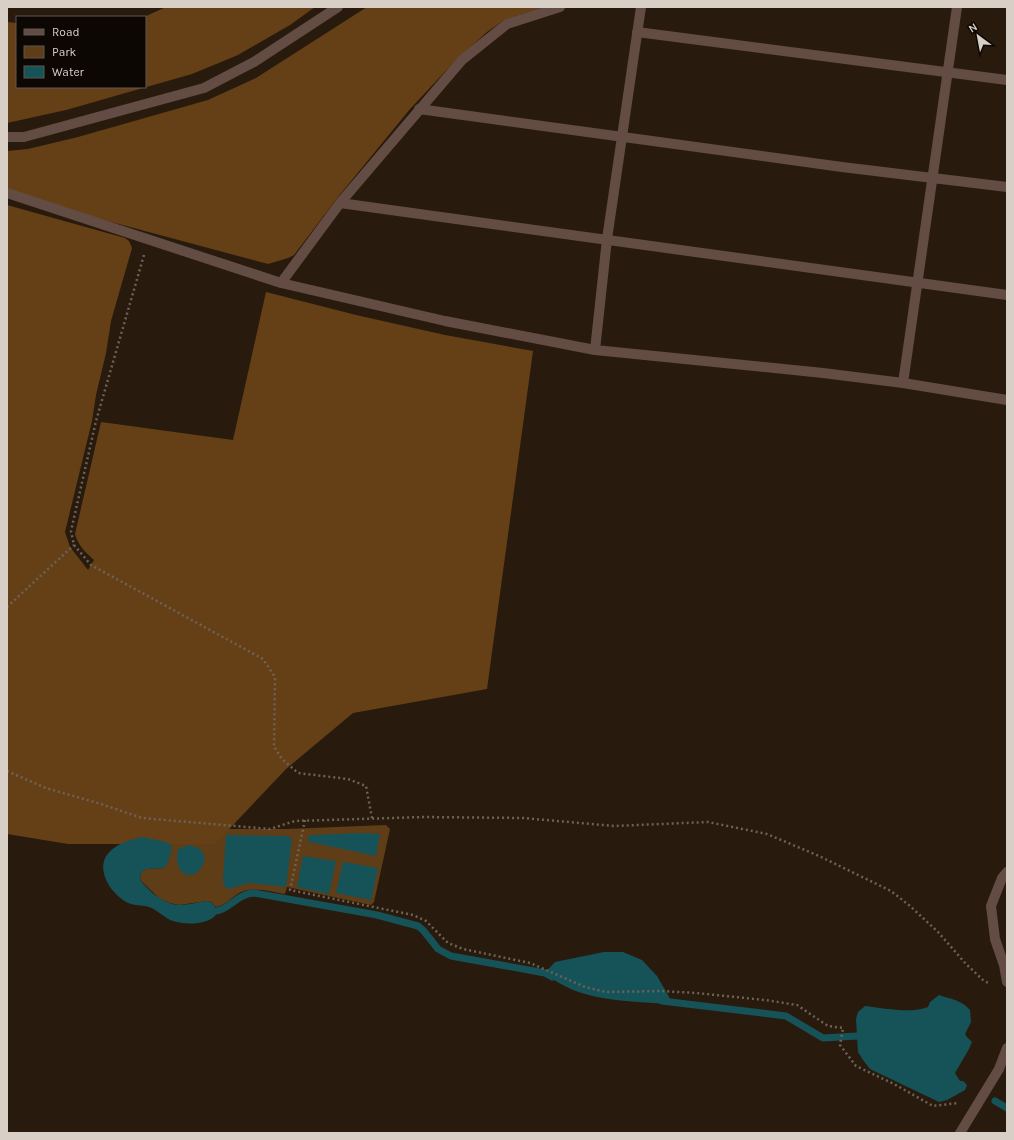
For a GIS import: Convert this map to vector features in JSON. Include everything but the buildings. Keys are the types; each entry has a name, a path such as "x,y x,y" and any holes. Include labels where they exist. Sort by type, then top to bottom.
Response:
{"street":[{"path":"7,137 24,137 204,88 254,62 338,7"},
{"path":"281,283 340,203 462,60 507,24 560,7"},
{"path":"595,350 607,239 641,7"},
{"path":"903,383 957,7"},
{"path":"637,32 1007,80"},
{"path":"419,109 842,167 1007,187"},
{"path":"7,193 281,283 444,321 595,350 815,372 903,383 1007,400"},
{"path":"340,203 1007,295"},
{"path":"1007,872 1002,878 991,906 995,938 1004,965 1007,982"},
{"path":"960,1133 973,1114 999,1069 1007,1048"}],"path":[{"path":"148,240 96,422 71,531 74,545 91,565 263,659 275,677 274,747 282,760 298,772 348,779 366,786 372,818"},
{"path":"7,607 74,545"},
{"path":"7,771 46,788 142,818 270,829 295,821 305,820 424,817 523,818 614,826 708,822 767,834 819,856 891,891 938,932 966,964 984,981 995,985"},
{"path":"305,820 290,890 413,915 426,921 448,944 462,949 530,963 585,987 606,992 672,992 765,1000 796,1005 828,1026 843,1028 840,1045 856,1066 894,1084 933,1106 957,1102 973,1114"}],"green space":[{"path":"386,825 390,829 374,902 371,905 287,887 285,894 263,890 246,890 223,905 216,907 211,902 207,901 179,905 160,899 140,880 141,873 146,869 164,868 166,842 217,829 287,829","holes":["292,839 260,883 249,883"]}],"shaded area":[{"path":"166,7 315,7 290,25 238,55 192,74 146,87 146,16"},
{"path":"367,7 544,7 504,20 487,32 456,60 410,109 338,197 294,255 268,264 7,194 7,151 28,149 78,137 208,100 256,78"},
{"path":"7,22 16,23 16,88 143,88 66,110 7,123"},
{"path":"7,205 125,238 129,241 132,248 111,321 92,421 65,532 70,547 88,570 94,560 82,548 75,534 101,422 233,440 266,292 356,315 445,335 533,351 487,689 353,713 286,769 215,844 68,844 7,834"}],"water":[{"path":"359,833 380,834 376,856 310,842 307,840 309,836 313,835"},
{"path":"226,835 287,836 292,839 286,887 249,883 229,889 226,887 223,878"},
{"path":"143,837 166,842 172,846 170,858 164,868 146,869 141,873 140,880 157,897 173,904 182,905 207,901 210,902 216,910 216,915 207,921 202,922 178,922 170,920 149,907 128,903 114,892 105,876 103,867 105,859 115,847 133,839"},
{"path":"188,845 200,849 205,859 197,872 191,875 186,875 182,872 177,859 178,849"},
{"path":"303,856 336,861 329,894 297,887"},
{"path":"343,862 378,868 371,900 336,893"},
{"path":"604,952 623,952 642,960 657,976 672,1002 670,1004 621,1001 588,995 558,983 545,973 555,962"},
{"path":"939,995 960,1002 970,1010 971,1022 965,1034 972,1042 955,1073 960,1081 963,1081 967,1085 965,1090 947,1100 939,1102 870,1069 858,1052 856,1019 858,1012 865,1006 897,1010 921,1009 928,1007 930,1002"}],"waterway":[{"path":"216,911 221,910 243,896 254,893 377,915 418,926 438,949 451,956 545,973 552,977"},
{"path":"662,1001 786,1016 823,1038 857,1036 866,1040"},
{"path":"995,1101 1007,1108"}]}
